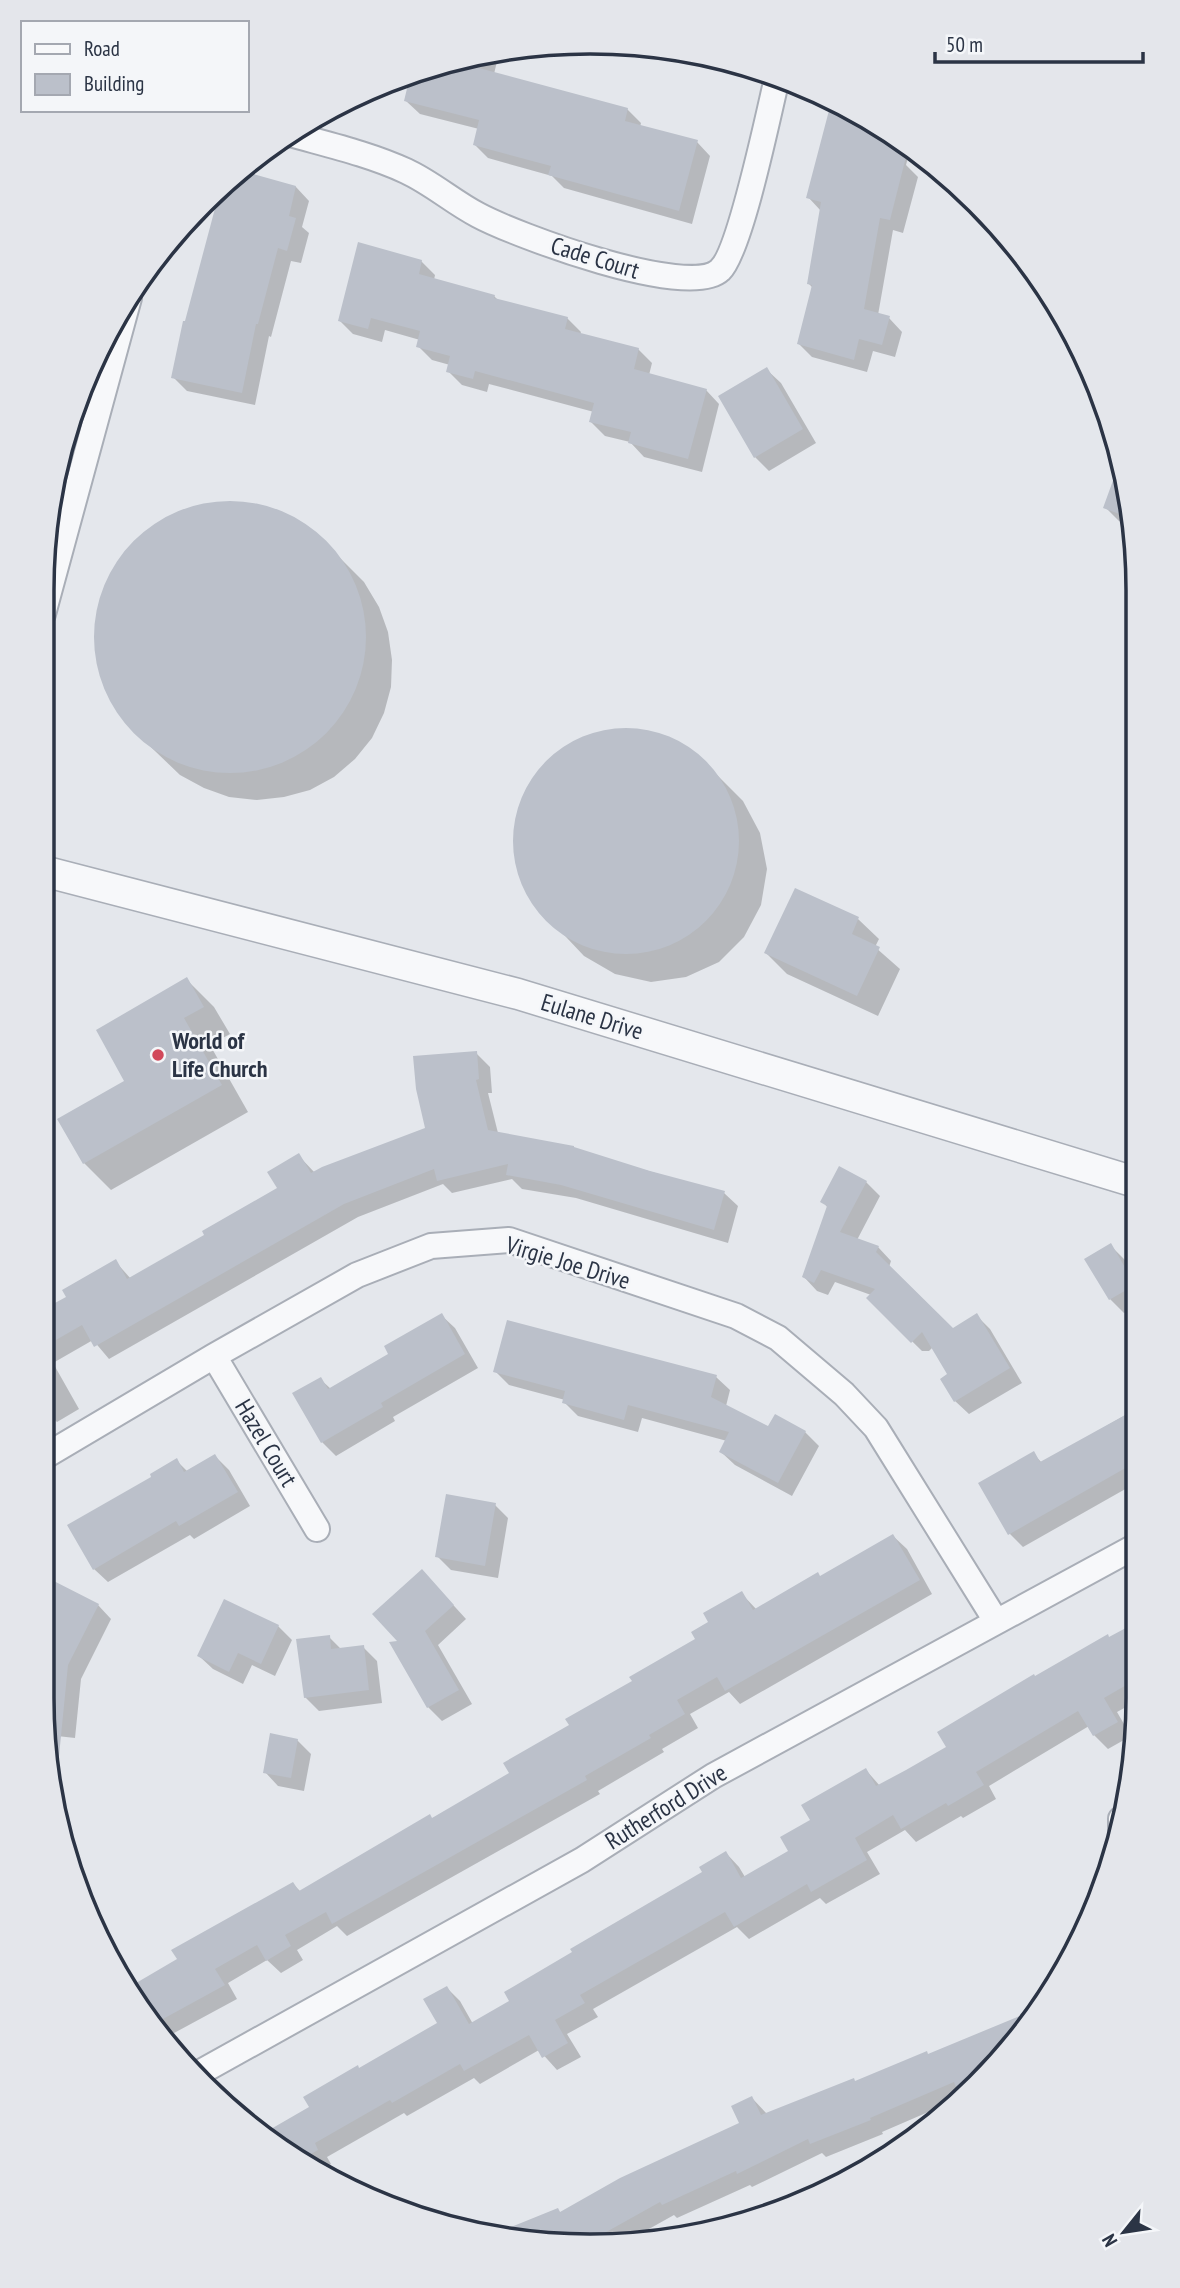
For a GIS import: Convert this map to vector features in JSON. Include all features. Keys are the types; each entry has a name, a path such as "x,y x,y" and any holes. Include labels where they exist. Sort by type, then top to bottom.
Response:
{"street":[{"name":"Cade Court","path":"304,138 367,155 409,172 477,215 522,235 640,272 677,279 708,278 721,270 737,234 775,88"},
{"path":"55,569 118,337"},
{"name":"Eulane Drive","path":"54,874 518,995 1126,1179"},
{"name":"Virgie Joe Drive","path":"54,1451 357,1275 431,1246 509,1240 736,1316 778,1338 844,1394 876,1428 996,1621"},
{"name":"Hazel Court","path":"214,1356 317,1529"},
{"name":"Rutherford Drive","path":"204,2070 582,1860 713,1776 1126,1551"}],"building":[{"path":"479,66 628,108 625,121 698,140 679,211 548,175 551,166 473,145 479,120 404,101 407,87"},
{"path":"829,111 858,126 906,158 890,220 880,218 864,309 890,316 882,345 859,339 854,360 797,344 812,285 807,284 821,202 806,198"},
{"path":"253,174 296,186 289,216 296,218 287,251 278,248 256,324 242,393 171,378 215,207"},
{"path":"358,242 422,260 419,274 495,295 494,298 568,317 565,329 639,348 634,369 707,389 688,459 628,443 631,432 589,422 594,403 475,371 473,379 446,372 450,356 416,347 420,331 371,318 368,329 338,321"},
{"path":"767,367 803,429 754,458 718,396"},
{"path":"1114,479 1120,514 1103,508"},
{"path":"230,501 257,504 282,511 306,524 326,541 343,561 356,585 363,610 366,637 363,664 356,689 343,713 326,733 306,750 282,763 257,770 230,773 203,770 178,763 154,750 134,733 117,713 104,689 97,664 94,637 97,610 104,585 117,561 134,541 154,524 178,511 203,504"},
{"path":"626,728 648,730 679,741 706,761 726,788 737,819 737,863 726,894 706,921 679,941 648,952 626,954 604,952 573,941 546,921 526,894 515,863 513,841 515,819 526,788 546,761 573,741 604,730"},
{"path":"795,888 859,917 852,934 880,947 857,996 764,953"},
{"name":"World of Life Church","path":"187,977 204,1007 184,1018 222,1085 83,1164 57,1119 124,1081 96,1030"},
{"path":"477,1051 479,1079 476,1080 488,1130 574,1146 650,1171 725,1191 714,1230 561,1185 506,1175 508,1164 437,1181 434,1169 344,1204 94,1347 82,1325 54,1341 54,1304 66,1297 62,1290 116,1259 127,1279 204,1235 202,1231 277,1188 267,1172 299,1153 311,1173 425,1128 416,1089 413,1056"},
{"path":"839,1166 867,1181 840,1232 879,1246 876,1252 953,1328 977,1313 1010,1368 954,1402 940,1379 947,1374 922,1332 911,1343 866,1298 875,1289 821,1270 814,1283 802,1277 827,1206 820,1202"},
{"path":"1111,1243 1126,1269 1126,1290 1109,1300 1084,1259"},
{"path":"442,1313 465,1354 381,1403 383,1407 321,1443 292,1393 321,1377 328,1389 388,1354 384,1346"},
{"path":"507,1320 717,1375 711,1397 768,1426 775,1414 806,1431 778,1483 719,1452 729,1432 628,1405 624,1420 562,1403 565,1391 493,1372"},
{"path":"1126,1415 1126,1468 1008,1535 978,1483 1034,1451 1040,1462"},
{"path":"215,1454 238,1492 179,1526 176,1521 93,1570 67,1525 151,1477 150,1474 177,1458 184,1472"},
{"path":"446,1494 496,1503 485,1566 435,1557"},
{"path":"893,1534 920,1580 725,1691 717,1677 677,1700 685,1714 649,1735 651,1738 585,1776 587,1780 332,1924 326,1912 285,1935 291,1946 266,1961 257,1945 215,1969 225,1985 162,2020 137,1983 177,1959 171,1950 293,1882 299,1891 430,1814 432,1818 509,1773 503,1763 569,1725 565,1719 632,1681 629,1677 695,1639 691,1632 708,1622 703,1613 742,1591 753,1610 818,1572 820,1576"},
{"path":"422,1569 454,1605 425,1631 459,1690 427,1708 389,1642 397,1641 372,1614"},
{"path":"54,1581 99,1604 68,1665 59,1756 55,1733"},
{"path":"224,1599 279,1625 261,1664 238,1653 229,1672 197,1656"},
{"path":"1126,1628 1126,1685 1104,1698 1118,1722 1093,1736 1078,1711 976,1772 984,1785 948,1806 946,1803 901,1829 893,1815 855,1838 867,1860 811,1892 807,1884 734,1927 725,1912 580,1995 585,2003 555,2020 568,2043 542,2058 529,2035 464,2071 460,2064 392,2103 390,2100 315,2143 318,2150 310,2154 272,2129 309,2107 303,2097 437,2023 423,1999 447,1986 469,2024 509,2001 504,1992 572,1952 570,1949 702,1872 699,1867 726,1851 741,1878 788,1851 780,1837 810,1820 801,1805 866,1768 876,1786 906,1770 946,1747 937,1732 1034,1674 1035,1676 1108,1634 1109,1637"},
{"path":"330,1635 331,1649 364,1645 369,1690 304,1698 296,1639"},
{"path":"270,1733 298,1739 291,1778 263,1773"},
{"path":"1021,2015 993,2051 960,2086 956,2087 954,2082 810,2144 808,2139 737,2174 736,2171 662,2205 660,2202 603,2234 555,2233 510,2227 558,2208 560,2212 620,2178 739,2123 731,2106 752,2096 761,2115 927,2051 928,2054"}],"place":[{"name":"World of Life Church","path":"158,1055"}]}
